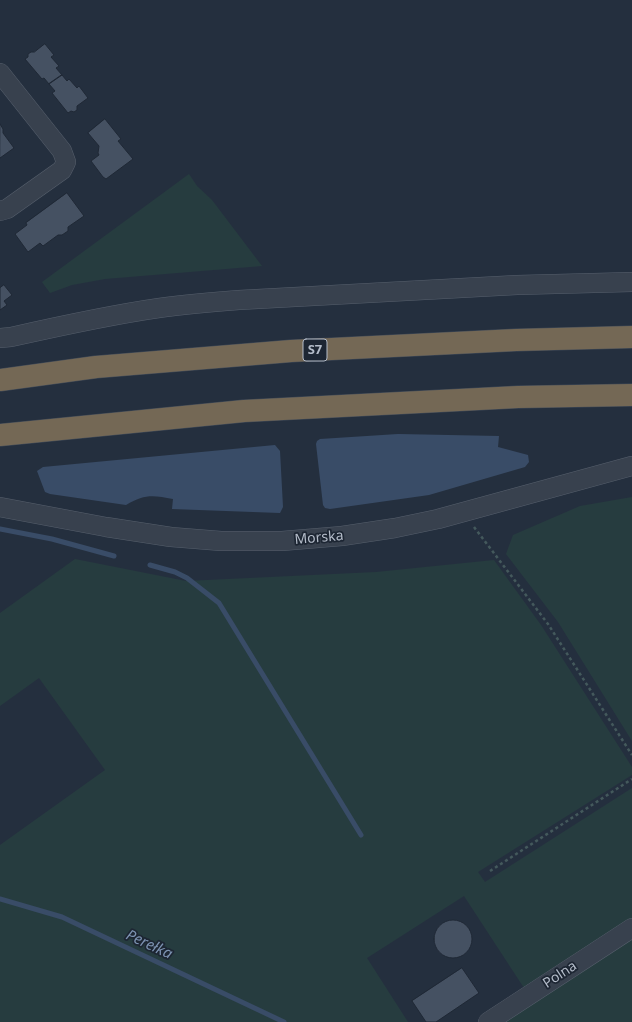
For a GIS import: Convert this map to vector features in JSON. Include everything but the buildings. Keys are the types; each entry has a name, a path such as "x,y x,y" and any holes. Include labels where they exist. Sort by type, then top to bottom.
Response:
{"highway":[{"name":"S7","path":"0,380 96,367 291,351 516,340 632,337"},
{"path":"0,435 244,411 518,397 632,395"}],"street":[{"path":"0,74 62,151 66,162 62,170 7,209 0,211"},
{"path":"0,338 138,311 201,303 517,285 632,282"},
{"name":"Morska","path":"0,506 171,537 282,541 342,536 395,528 632,466"},
{"name":"Polna","path":"488,1022 632,928"}],"path":[{"path":"464,511 548,624 632,755"},
{"path":"490,871 632,779"}],"green space":[{"path":"189,174 197,186 212,200 262,266 105,279 72,285 50,293 42,282"},
{"path":"632,497 632,741 558,622 506,554 513,535 580,506"},
{"path":"75,559 186,581 376,572 494,560 541,625 632,767 632,775 478,872 485,882 632,788 632,918 524,988 464,896 367,958 408,1022 0,1022 0,845 105,770 39,678 0,706 0,613"},
{"path":"632,934 632,1022 498,1022"}],"water":[{"path":"398,434 499,436 498,447 528,455 529,462 525,467 429,495 330,509 325,508 323,505 316,444 317,441 320,439"},
{"path":"275,445 280,451 283,507 280,513 172,509 173,499 149,496 132,501 126,505 50,494 45,492 37,471 43,467"}],"waterway":[{"path":"0,529 52,539 114,556"},
{"path":"150,565 175,572 187,578 219,603 361,835"},
{"name":"Perełka","path":"0,899 62,917 284,1022"}]}
